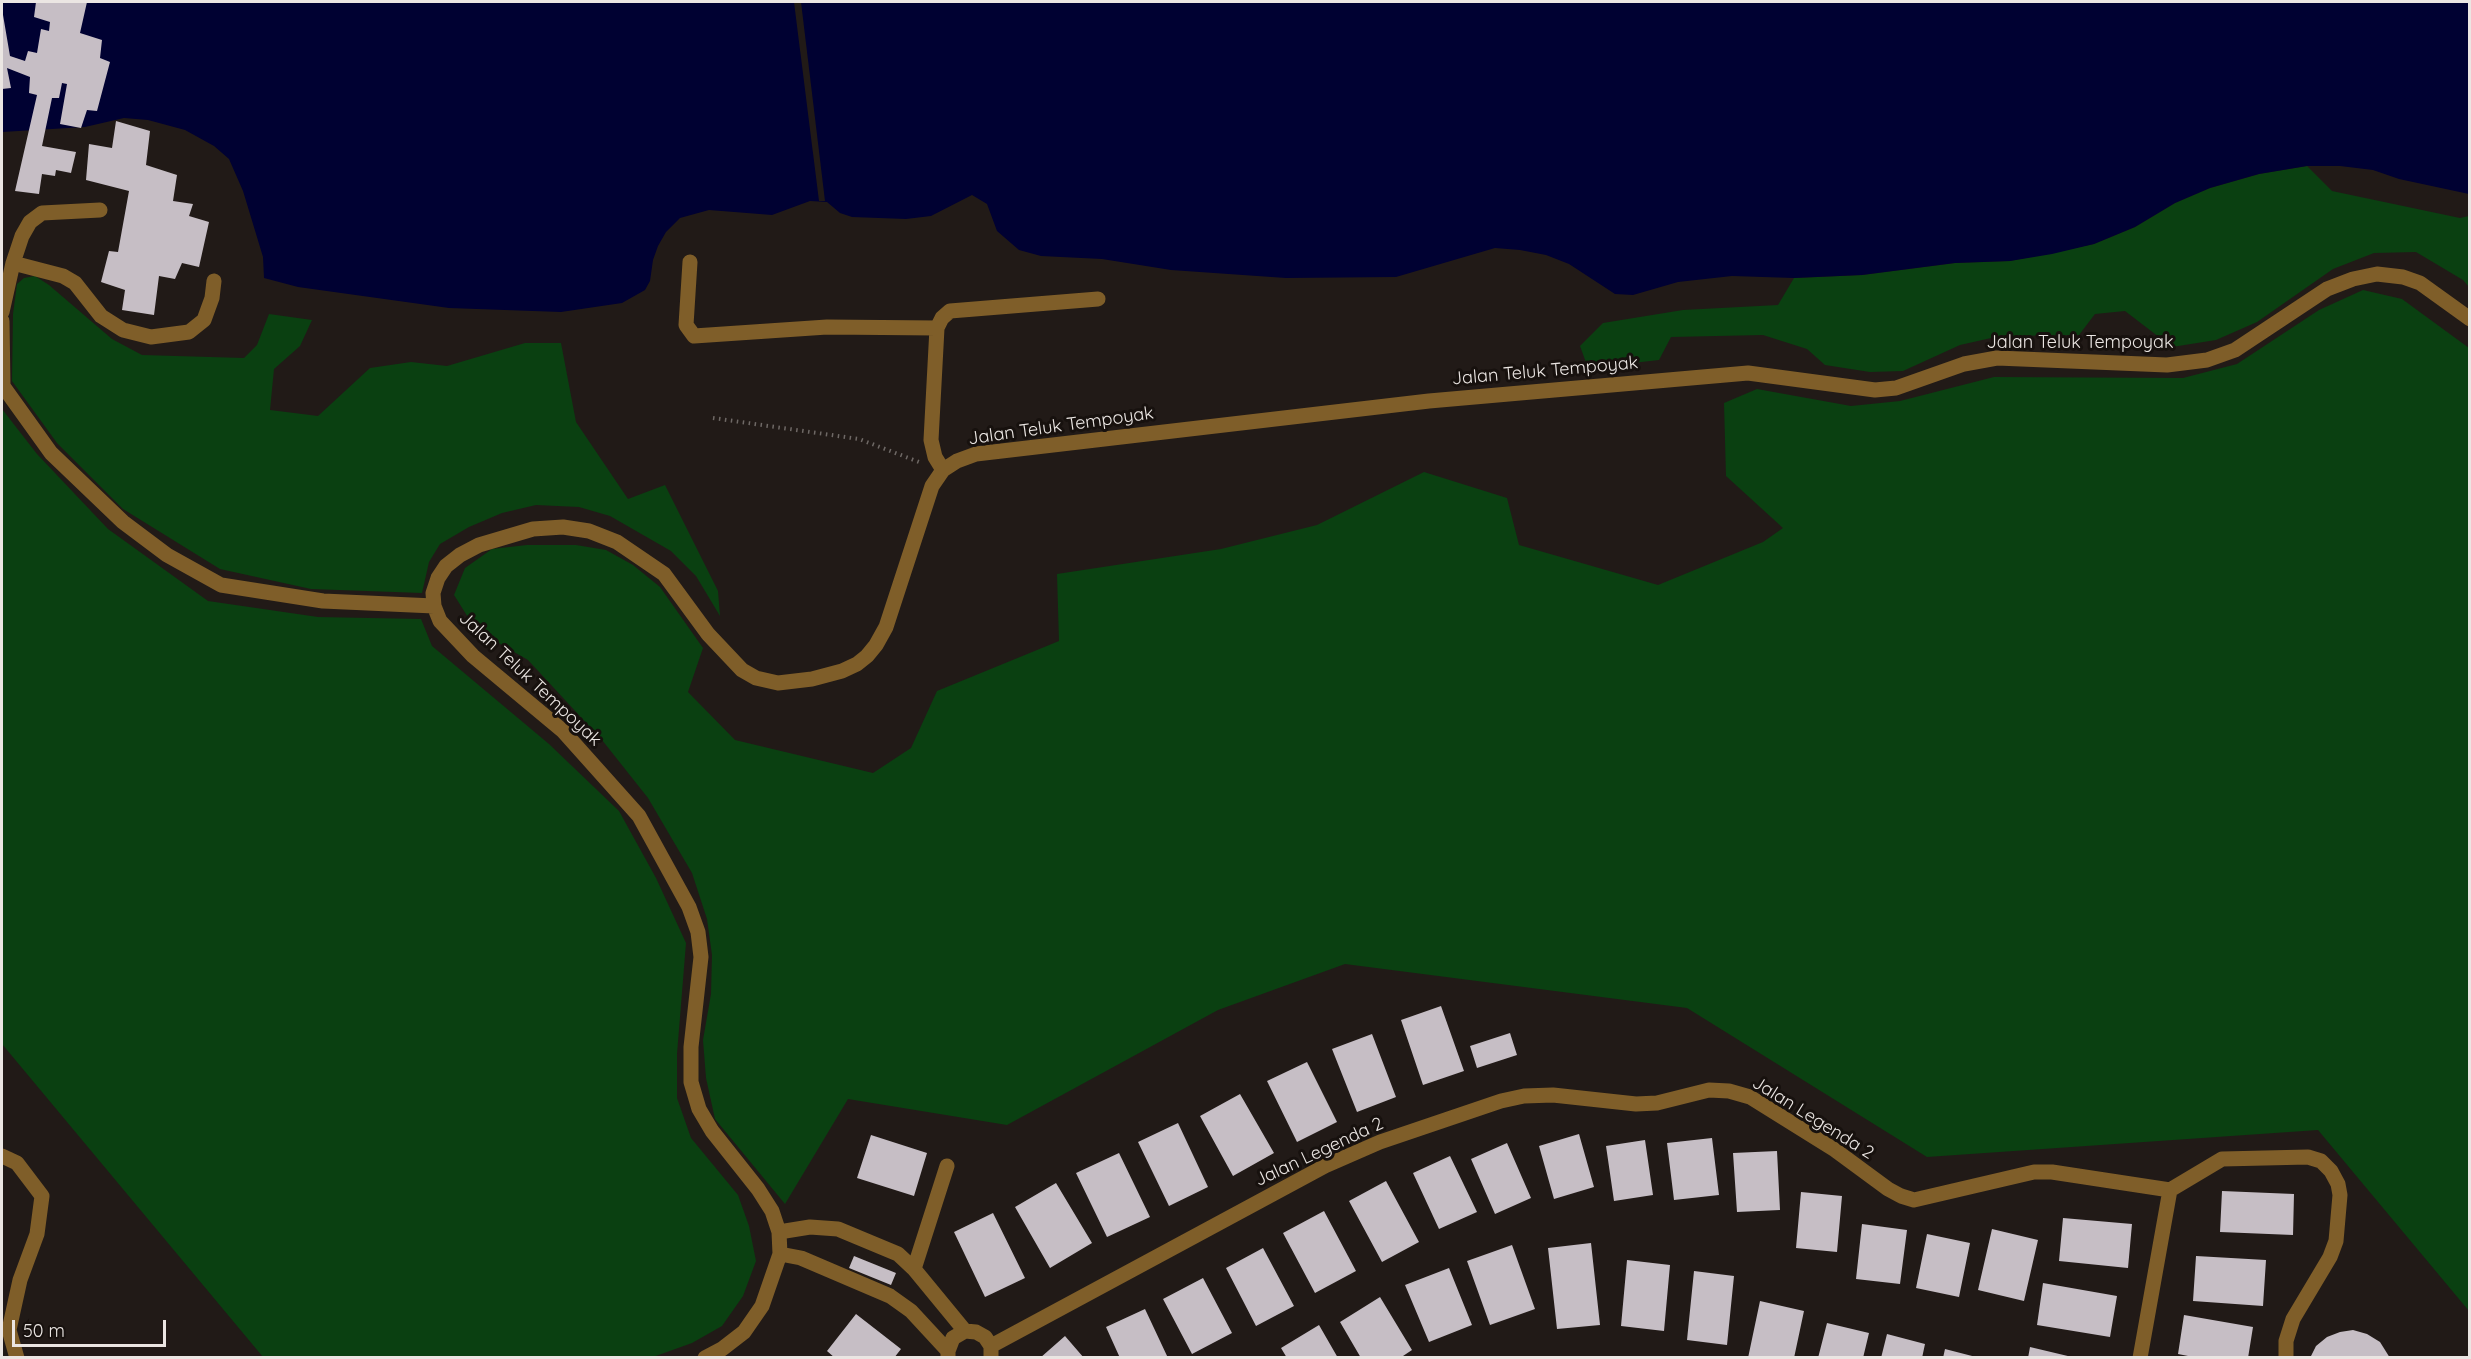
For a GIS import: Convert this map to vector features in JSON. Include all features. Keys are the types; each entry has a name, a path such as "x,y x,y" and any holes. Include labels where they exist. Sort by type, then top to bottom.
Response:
{"street":[{"path":"2,312 13,264 30,222 42,213 100,210"},
{"path":"690,262 686,325 694,336 827,327 937,328"},
{"path":"13,264 63,276 75,283 85,300 101,316 123,330 151,338 189,332 204,320 212,298 214,281"},
{"name":"Jalan Teluk Tempoyak","path":"705,1358 722,1349 744,1332 762,1306 780,1254 779,1232 772,1211 699,1109 692,1082 691,1047 702,957 698,932 689,907 639,816 563,731 473,656 440,621 434,606 433,593 438,578 446,566 460,555 479,545 534,529 563,527 589,531 617,542 664,574 708,634 742,670 756,678 777,683 812,679 856,664 876,645 886,627 932,486 943,470 957,461 976,454 1464,398 1748,373 1875,390 1896,388 1964,364 1997,358 2167,364 2207,360 2235,350 2327,289 2353,279 2377,274 2403,276 2420,283 2469,320"},
{"path":"943,470 935,457 931,440 937,328 942,318 950,311 1098,299"},
{"path":"2,321 3,386 51,453 123,522 167,555 221,585 324,601 434,606"},
{"name":"Jalan Legenda 2","path":"991,1352 1325,1166 1380,1142 1501,1101 1524,1096 1553,1095 1636,1104 1657,1103 1709,1090 1729,1091 1750,1097 1835,1150 1888,1189 1914,1200 1931,1198 2034,1172 2052,1172 2170,1190"},
{"path":"2,1156 17,1163 42,1196 38,1234 20,1280 9,1330 17,1358"},
{"path":"2140,1358 2170,1190 2222,1159 2308,1157 2321,1161 2331,1171 2338,1184 2340,1195 2336,1241 2330,1257 2293,1319 2286,1341 2286,1358"},
{"path":"914,1269 946,1166"},
{"path":"779,1232 810,1227 838,1229 898,1254 914,1269 965,1331"},
{"path":"780,1254 801,1258 890,1296 911,1311 948,1354"},
{"path":"948,1354 953,1338 965,1331 976,1332 985,1337 991,1352"}],"path":[{"path":"713,418 859,439 943,470"}],"green space":[{"path":"2307,166 2332,191 2460,218 2469,216 2469,287 2463,280 2416,252 2374,253 2333,269 2257,322 2216,340 2172,347 2125,311 2095,314 2079,335 2000,336 1960,345 1903,371 1870,372 1825,365 1807,349 1763,335 1671,337 1659,360 1588,368 1580,346 1603,323 1683,310 1778,305 1794,278 1862,275 1955,263 2010,261 2094,244 2135,227 2175,203 2210,188 2259,174"},
{"path":"35,276 49,285 112,339 142,355 244,358 257,345 269,314 312,320 300,346 274,369 270,410 318,416 370,368 411,362 447,366 525,343 561,343 576,422 628,499 665,485 718,591 720,616 696,576 671,551 610,516 579,507 536,505 502,513 469,527 440,544 429,562 422,593 311,589 220,569 123,509 57,443 12,381 13,314 17,284 24,278"},
{"path":"2363,290 2402,299 2469,348 2469,1311 2318,1130 1927,1157 1687,1008 1345,964 1218,1010 1007,1125 848,1099 785,1204 715,1119 706,1078 703,1040 711,994 712,955 707,919 692,873 648,798 602,740 528,660 476,630 454,595 465,568 492,549 527,545 576,545 606,550 633,565 660,587 703,648 688,692 735,740 873,773 911,748 937,691 1059,641 1057,574 1221,549 1317,525 1424,472 1507,498 1519,545 1658,585 1763,542 1783,528 1726,476 1724,403 1757,389 1851,406 1900,401 1994,377 2183,378 2237,364 2319,310"},
{"path":"2,409 37,454 108,529 208,601 318,617 421,619 432,646 549,744 619,811 656,878 686,943 677,1054 677,1098 691,1138 738,1195 749,1226 756,1261 743,1296 722,1326 692,1343 653,1357 263,1357 2,1044"}],"shaded area":[{"path":"2,2 2469,2 2469,194 2399,179 2373,170 2340,166 2307,166 2259,174 2210,188 2175,203 2135,227 2094,244 2052,254 2010,261 1955,263 1862,275 1794,278 1732,276 1678,282 1633,295 1615,294 1569,264 1546,255 1520,250 1495,248 1396,277 1286,278 1171,270 1102,259 1041,256 1019,250 997,231 987,204 972,195 931,216 906,219 852,217 840,213 827,202 810,201 772,215 709,210 680,218 666,232 658,246 650,281 645,290 622,303 561,312 449,308 298,287 264,278 263,257 243,191 229,159 214,146 185,130 148,120 124,118 85,127 2,132"}],"pier":[{"path":"794,2 801,2 825,201 819,201"}],"building":[{"path":"36,2 87,2 80,33 102,40 100,58 110,62 97,111 87,110 81,128 60,124 67,84 62,83 59,98 52,98 42,146 76,152 71,173 56,170 55,176 42,174 39,194 15,191 37,95 29,93 30,77 7,68 11,88 2,89 2,9 10,56 25,61 28,51 37,53 41,29 49,31 50,22 34,17"},
{"path":"116,121 150,131 146,165 177,175 173,201 193,204 189,216 209,222 199,267 182,263 175,279 159,276 154,315 122,310 125,290 101,282 109,251 118,252 129,191 86,180 89,144 112,148"},
{"path":"1441,1006 1464,1071 1423,1085 1401,1020"},
{"path":"1510,1033 1517,1055 1477,1068 1470,1046"},
{"path":"1372,1034 1396,1097 1357,1112 1332,1049"},
{"path":"1307,1062 1337,1122 1297,1142 1267,1081"},
{"path":"1240,1094 1274,1153 1233,1176 1200,1116"},
{"path":"1178,1123 1208,1187 1169,1206 1138,1142"},
{"path":"1579,1134 1594,1187 1554,1199 1539,1146"},
{"path":"871,1135 927,1153 914,1196 857,1178"},
{"path":"1712,1138 1719,1195 1674,1200 1667,1143"},
{"path":"1645,1140 1653,1195 1614,1201 1606,1146"},
{"path":"1507,1143 1531,1198 1495,1214 1471,1159"},
{"path":"1777,1151 1780,1210 1737,1212 1733,1153"},
{"path":"1119,1153 1150,1217 1107,1237 1076,1173"},
{"path":"1450,1156 1477,1212 1439,1229 1413,1173"},
{"path":"1386,1181 1419,1242 1382,1262 1349,1201"},
{"path":"1056,1183 1092,1243 1050,1268 1015,1207"},
{"path":"2222,1191 2294,1194 2293,1235 2220,1232"},
{"path":"1801,1192 1842,1196 1837,1252 1796,1248"},
{"path":"1324,1211 1356,1271 1315,1293 1283,1233"},
{"path":"993,1213 1025,1278 985,1297 954,1232"},
{"path":"2063,1218 2132,1224 2128,1268 2059,1261"},
{"path":"1862,1224 1907,1230 1900,1284 1856,1279"},
{"path":"1992,1229 2038,1240 2024,1301 1978,1290"},
{"path":"1927,1234 1970,1243 1959,1297 1916,1288"},
{"path":"1591,1243 1600,1325 1557,1329 1548,1248"},
{"path":"1512,1245 1535,1309 1490,1325 1467,1261"},
{"path":"1263,1248 1294,1306 1256,1326 1226,1268"},
{"path":"854,1256 896,1273 891,1285 849,1268"},
{"path":"2196,1256 2266,1260 2263,1306 2193,1301"},
{"path":"1627,1260 1670,1265 1664,1331 1621,1326"},
{"path":"1449,1268 1472,1325 1429,1342 1405,1285"},
{"path":"1694,1271 1734,1276 1727,1345 1687,1340"},
{"path":"1203,1278 1232,1333 1192,1354 1163,1299"},
{"path":"2043,1283 2117,1296 2110,1337 2037,1325"},
{"path":"1380,1297 1412,1350 1400,1358 1361,1358 1340,1322"},
{"path":"1760,1301 1804,1311 1794,1358 1748,1358"},
{"path":"1145,1309 1168,1358 1120,1358 1106,1327"},
{"path":"856,1314 901,1349 894,1358 835,1358 827,1351"},
{"path":"2184,1315 2253,1327 2248,1358 2198,1358 2178,1354"},
{"path":"1827,1323 1869,1333 1863,1358 1818,1358"},
{"path":"1319,1325 1338,1358 1287,1358 1281,1348"},
{"path":"2353,1330 2367,1334 2380,1342 2390,1358 2310,1358 2316,1346 2327,1337"},
{"path":"1887,1334 1925,1344 1922,1358 1881,1358"},
{"path":"1065,1336 1084,1358 1040,1358"},
{"path":"2030,1347 2072,1357 2072,1358 2028,1358"},
{"path":"1945,1349 1976,1357 1976,1358 1943,1358"}]}
